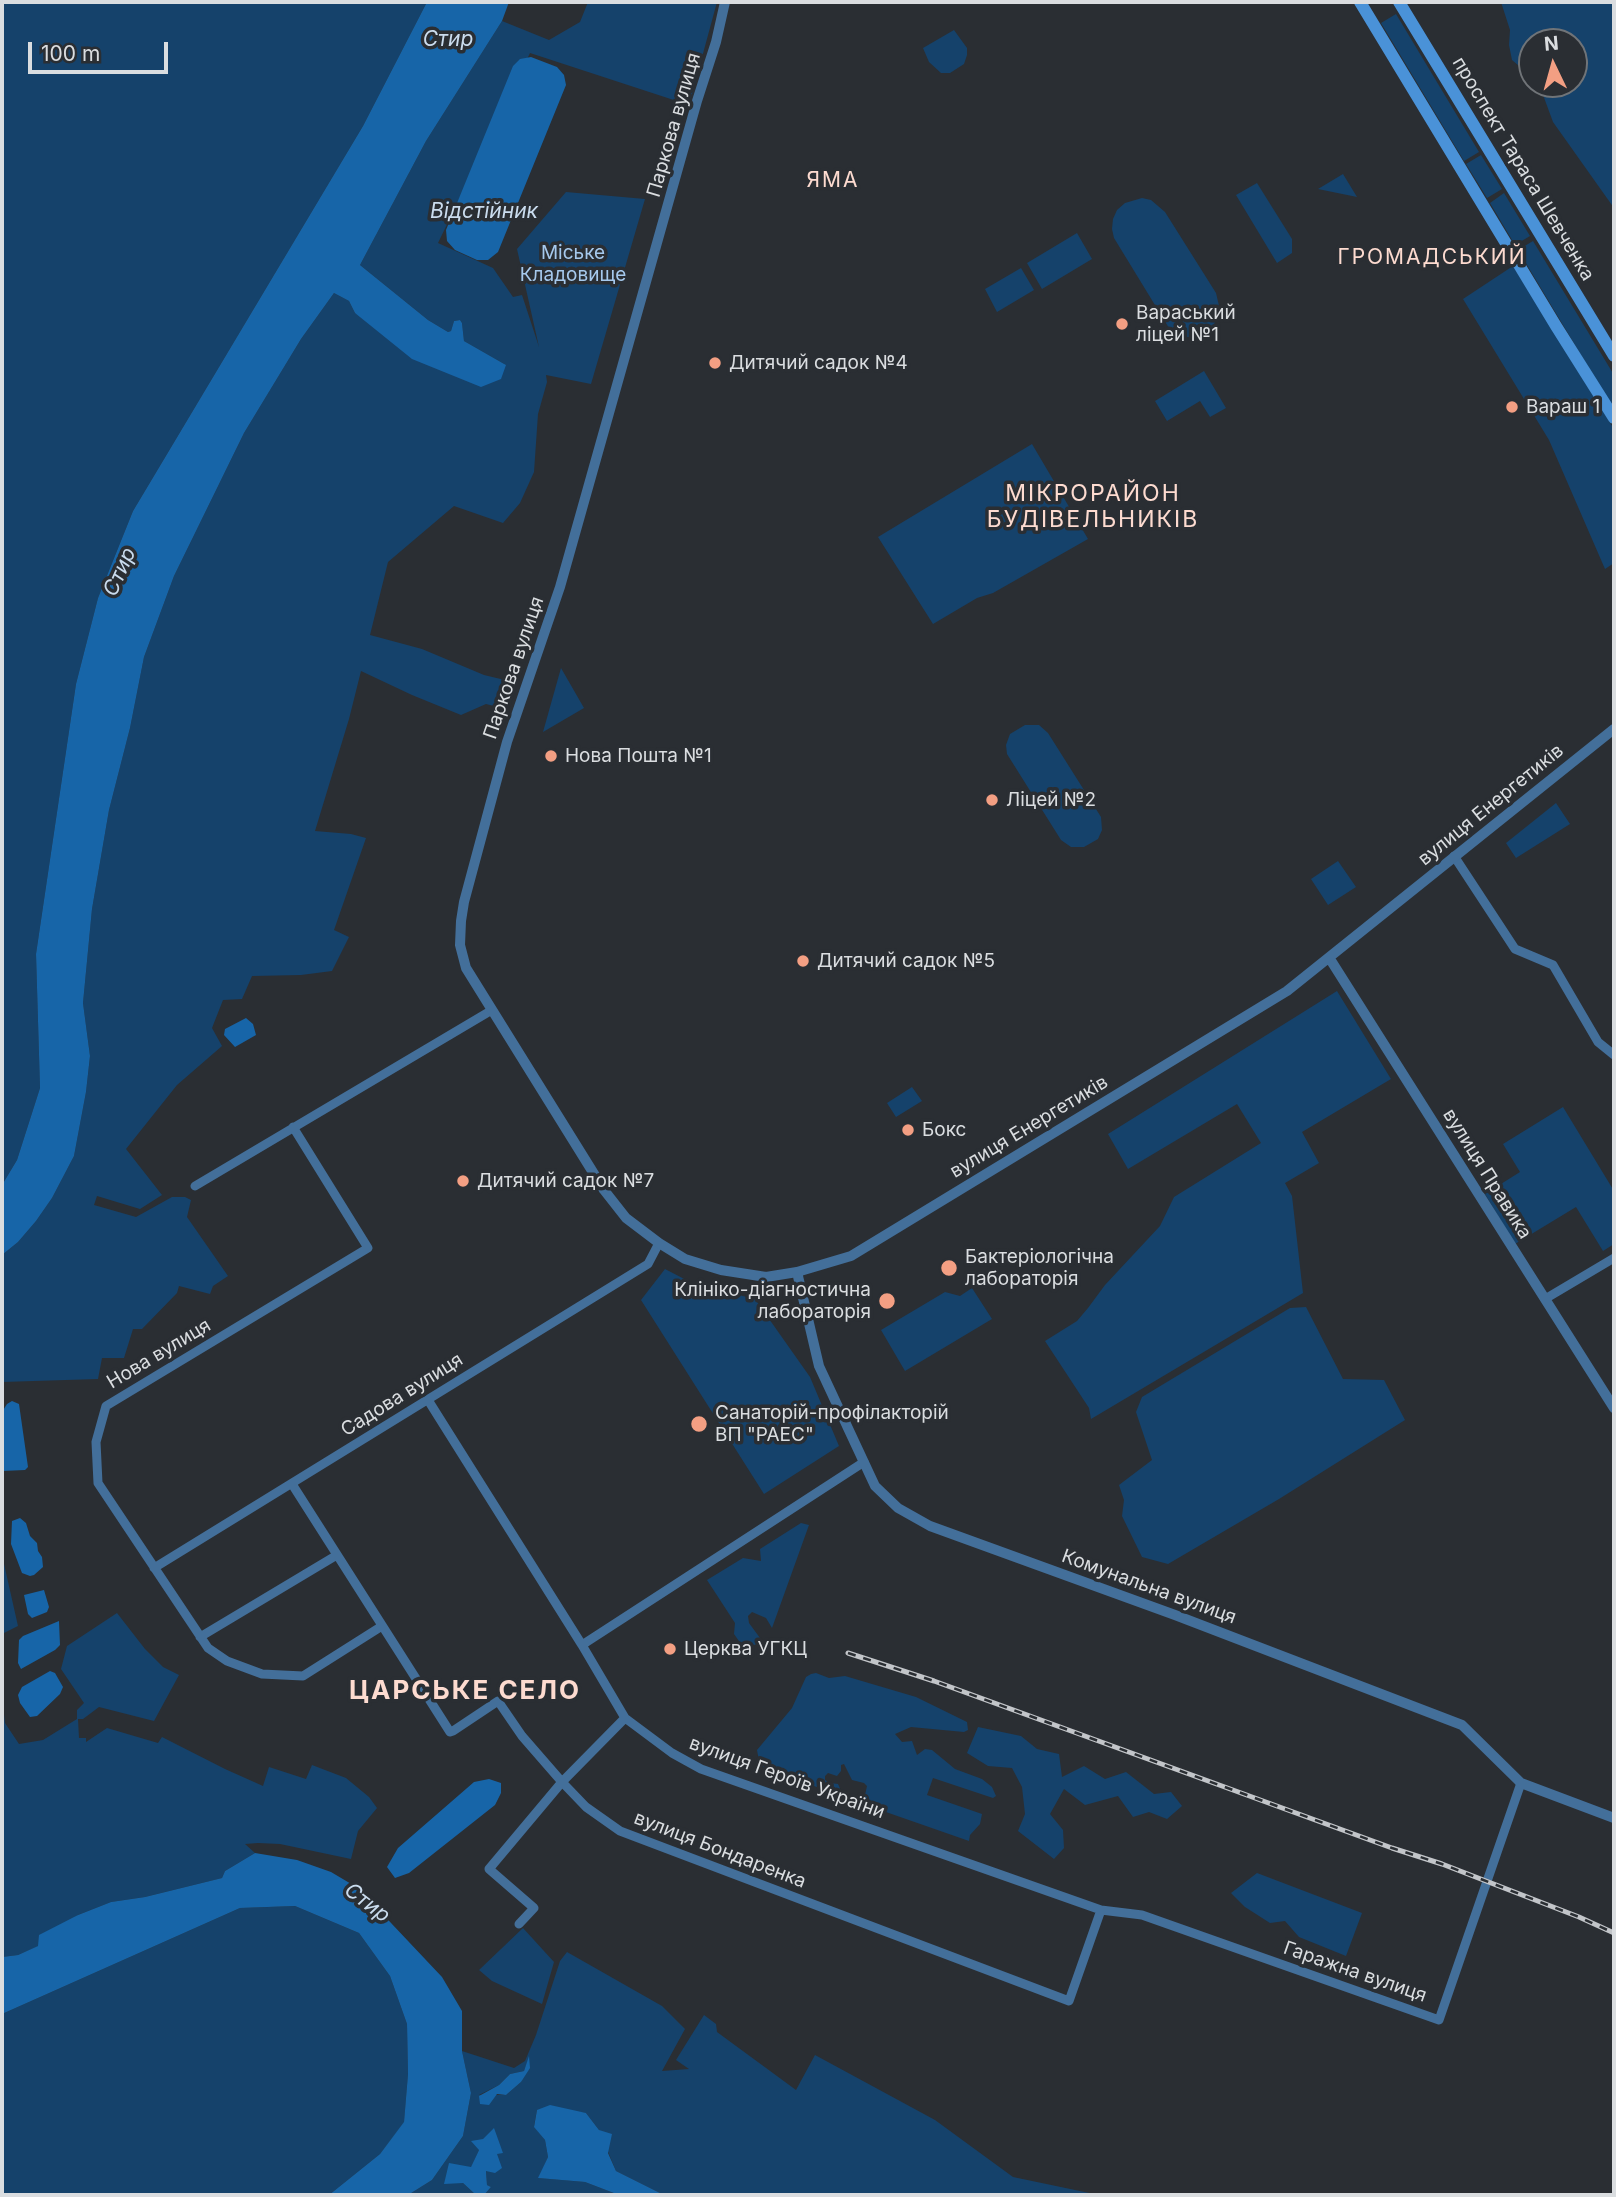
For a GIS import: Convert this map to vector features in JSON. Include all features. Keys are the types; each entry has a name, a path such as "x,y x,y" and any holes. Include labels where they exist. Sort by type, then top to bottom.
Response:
{"main road":[{"path":"1360,2 1614,418"},
{"name":"проспект Тараса Шевченка","path":"1399,2 1614,356"}],"street":[{"name":"Паркова вулиця","path":"492,1010 466,968 460,944 464,902 507,742 560,587 602,443 725,2"},
{"name":"вулиця Енергетиків","path":"492,1010 604,1191 625,1218 685,1259 721,1270 766,1277 797,1272 851,1256 1287,991 1614,729"},
{"path":"1454,856 1515,949 1553,965 1598,1042 1614,1055"},
{"name":"вулиця Правика","path":"1330,959 1614,1408"},
{"path":"195,1186 492,1010"},
{"name":"Нова вулиця","path":"293,1127 368,1248 106,1406 96,1442 98,1483 200,1637 208,1648 227,1661 261,1674 303,1676 382,1626"},
{"name":"Садова вулиця","path":"155,1568 648,1264 659,1243"},
{"path":"1545,1299 1614,1258"},
{"name":"Комунальна вулиця","path":"797,1272 819,1366 875,1486 898,1508 930,1526 1188,1619 1462,1725 1521,1783 1614,1818"},
{"name":"вулиця Героїв України","path":"428,1400 625,1718 672,1753 701,1769 1101,1910"},
{"path":"582,1645 864,1462"},
{"name":"вулиця Бондаренка","path":"292,1484 450,1732 498,1701 522,1736 562,1782 586,1807 620,1831 1069,2001 1101,1910"},
{"path":"200,1637 337,1555"},
{"path":"519,1924 534,1908 489,1869 562,1782 625,1718"},
{"name":"Гаражна вулиця","path":"1101,1910 1142,1915 1439,2020 1521,1783"}],"green space":[{"path":"2,2 427,2 363,126 133,511 98,598 76,684 36,954 40,1088 17,1160 2,1185"},
{"name":"Міське Кладовище","path":"588,2 717,2 689,105 530,53 438,243 493,268 513,297 522,295 539,347 517,249 566,192 645,199 591,384 546,375 547,382 538,414 534,472 520,503 503,523 454,506 388,562 370,635 422,649 484,675 509,681 502,708 486,704 461,715 361,671 315,831 366,838 334,930 349,937 332,971 252,976 242,999 223,1000 212,1028 222,1046 177,1085 126,1149 162,1195 140,1209 97,1196 94,1205 136,1217 172,1197 191,1200 187,1217 228,1276 213,1286 210,1294 179,1286 177,1293 142,1329 133,1329 124,1358 102,1358 98,1379 2,1382 2,1255 18,1242 36,1221 52,1198 74,1156 90,1056 83,1003 92,909 109,810 130,728 144,657 174,576 244,433 301,339 334,293 349,301 355,313 506,365 464,341 460,320 454,321 451,331 448,332 428,320 360,265 426,141 502,21 549,40 580,22"},
{"path":"1501,2 1614,2 1614,208 1553,122 1544,98 1588,98 1588,28 1518,28 1518,65 1512,60 1510,30"},
{"path":"1396,14 1479,152 1464,161 1381,23"},
{"path":"954,30 967,48 967,55 964,64 950,73 941,73 929,62 923,48"},
{"path":"1481,155 1502,189 1487,198 1466,164"},
{"path":"1343,174 1357,197 1318,189"},
{"path":"1257,183 1292,239 1292,253 1277,263 1236,195"},
{"path":"1504,193 1530,236 1515,245 1490,203"},
{"path":"1142,198 1151,200 1165,212 1216,293 1220,310 1213,327 1197,337 1177,334 1169,328 1114,238 1113,219 1117,210 1125,203"},
{"path":"1077,233 1092,259 1042,289 1027,263"},
{"path":"1533,241 1614,375 1614,410 1518,250"},
{"path":"1513,266 1614,429 1614,563 1605,569 1549,440 1463,299"},
{"path":"1021,268 1034,290 997,312 985,289"},
{"path":"1204,371 1226,408 1210,417 1200,401 1167,421 1155,401"},
{"path":"1032,444 1088,539 933,624 878,537"},
{"path":"561,668 584,708 543,732"},
{"path":"1025,725 1039,725 1048,733 1101,817 1102,830 1098,839 1084,847 1071,847 1061,840 1007,754 1006,745 1010,734"},
{"path":"1556,803 1570,824 1516,858 1506,843"},
{"path":"1338,861 1356,887 1328,905 1311,879"},
{"path":"1337,991 1391,1079 1302,1132 1319,1163 1285,1183 1292,1196 1303,1293 1091,1419 1089,1408 1045,1341 1077,1321 1105,1285 1160,1226 1174,1197 1261,1143 1237,1104 1128,1169 1108,1134"},
{"path":"912,1087 922,1101 896,1117 887,1103"},
{"path":"1563,1107 1614,1191 1614,1244 1603,1251 1576,1207 1515,1244 1485,1194 1520,1172 1503,1144"},
{"path":"665,1269 694,1284 755,1299 810,1377 839,1446 764,1494 641,1300"},
{"path":"972,1288 992,1319 905,1371 881,1330 945,1292 960,1296"},
{"path":"1306,1307 1343,1379 1384,1380 1405,1420 1168,1564 1142,1557 1122,1516 1124,1500 1119,1485 1152,1460 1136,1412 1142,1397 1290,1308"},
{"path":"801,1523 809,1525 772,1628 766,1618 752,1612 748,1616 749,1623 760,1638 758,1644 741,1644 734,1634 735,1623 707,1580 743,1558 761,1561 760,1549"},
{"path":"2,1555 18,1626 2,1634"},
{"path":"117,1613 163,1667 179,1675 154,1721 99,1707 83,1719 78,1719 79,1738 86,1738 86,1742 107,1728 158,1743 162,1737 263,1786 269,1767 306,1779 312,1765 346,1778 369,1797 377,1808 358,1831 351,1859 280,1844 245,1844 255,1853 225,1871 222,1878 145,1897 111,1902 78,1915 39,1946 18,1955 2,1957 2,1698 5,1723 19,1744 43,1740 77,1719 77,1710 84,1703 61,1669 67,1646"},
{"path":"816,1673 829,1678 845,1676 916,1697 967,1722 968,1730 964,1732 911,1727 895,1734 902,1742 912,1741 917,1755 925,1749 932,1750 955,1769 982,1779 992,1787 996,1796 993,1798 933,1778 927,1795 982,1814 980,1824 970,1835 969,1841 863,1804 867,1786 852,1780 844,1764 837,1776 828,1773 825,1776 825,1780 838,1784 841,1796 760,1766 757,1750 792,1708 806,1677"},
{"path":"978,1727 1021,1736 1037,1749 1059,1754 1062,1777 1084,1766 1105,1779 1126,1772 1154,1794 1171,1792 1182,1806 1167,1819 1149,1812 1133,1817 1118,1796 1085,1805 1064,1789 1050,1814 1063,1830 1064,1848 1054,1859 1018,1831 1025,1814 1022,1787 1012,1768 988,1766 967,1753"},
{"path":"1257,1873 1362,1913 1346,1956 1299,1937 1285,1921 1270,1923 1245,1907 1231,1893"},
{"path":"295,1906 359,1933 390,1976 407,2024 408,2074 404,2123 380,2154 329,2195 2,2195 2,2014 240,1908"},
{"path":"523,1928 554,1962 542,2004 492,1981 479,1970"},
{"path":"567,1952 662,2006 685,2029 662,2071 689,2069 676,2060 704,2015 716,2024 717,2032 796,2090 815,2055 935,2120 1013,2177 1099,2195 664,2195 616,2171 599,2130 586,2113 537,2110 534,2126 545,2140 548,2157 539,2178 585,2182 619,2195 484,2195 491,2187 487,2185 486,2170 497,2153 503,2153 479,2150 471,2168 449,2164 476,2195 408,2195 432,2180 463,2136 471,2093 462,2051 514,2068 525,2061 560,1961","holes":["529,2058 521,2082 506,2095 479,2095 499,2085 510,2074 524,2071"]}],"water":[{"name":"Стир","path":"427,2 509,2 502,21 426,141 360,265 428,320 448,332 451,331 454,321 460,320 464,341 506,365 501,379 481,387 412,359 355,313 349,301 334,293 301,339 244,433 174,576 144,657 130,728 109,810 92,909 83,1003 90,1056 74,1156 52,1198 36,1221 18,1242 2,1255 2,1185 17,1160 40,1088 36,954 76,684 98,598 133,511 363,126"},
{"name":"Відстійник","path":"531,57 557,67 564,75 566,85 498,252 488,260 477,260 455,250 447,241 446,230 513,66 520,59"},
{"path":"246,1018 253,1024 256,1035 235,1047 224,1035 225,1029"},
{"path":"12,1401 19,1404 28,1467 25,1470 2,1471 2,1412"},
{"path":"20,1518 26,1523 42,1557 43,1567 30,1576 22,1573 11,1544 12,1521"},
{"path":"44,1590 49,1607 47,1612 32,1618 28,1614 24,1595"},
{"path":"59,1621 60,1645 21,1669 18,1663 19,1640"},
{"path":"50,1671 55,1673 63,1687 60,1694 37,1716 30,1717 18,1695 22,1687"},
{"path":"489,1779 501,1783 501,1793 495,1805 409,1873 395,1878 387,1867 398,1848 474,1782"},
{"name":"Стир","path":"255,1853 297,1860 331,1872 358,1888 442,1977 462,2011 462,2051 471,2093 463,2136 432,2180 408,2195 329,2195 380,2154 404,2122 408,2074 407,2024 390,1976 359,1933 295,1906 240,1908 2,2014 2,1957 18,1955 38,1946 39,1935 111,1902 145,1897 222,1878 225,1871"},
{"path":"529,2056 530,2068 521,2082 506,2095 497,2094 489,2105 480,2104 479,2096 499,2085 510,2074 524,2071"},
{"path":"550,2105 586,2113 599,2130 612,2134 608,2153 616,2171 664,2195 619,2195 585,2182 538,2178 548,2157 545,2140 534,2127 537,2110"},
{"path":"494,2128 503,2153 497,2154 502,2168 495,2173 486,2171 487,2185 491,2187 484,2195 476,2195 463,2183 444,2184 449,2163 471,2167 479,2150 471,2141 483,2139"}],"railway":[{"path":"848,1653 934,1681 1442,1864 1614,1933"}],"place":[{"name":"Вараський ліцей №1","path":"1122,324"},
{"name":"Дитячий садок №4","path":"715,363"},
{"name":"Вараш 1","path":"1512,407"},
{"name":"Нова Пошта №1","path":"551,756"},
{"name":"Ліцей №2","path":"992,800"},
{"name":"Дитячий садок №5","path":"803,961"},
{"name":"Бокс","path":"908,1130"},
{"name":"Дитячий садок №7","path":"463,1181"},
{"name":"Бактеріологічна лабораторія","path":"949,1268"},
{"name":"Клініко-діагностична лабораторія","path":"887,1301"},
{"name":"Санаторій-профілакторій ВП \"РАЕС\"","path":"699,1424"},
{"name":"Церква УГКЦ","path":"670,1649"}],"district":[{"name":"ЯМА","path":"833,181"},
{"name":"ГРОМАДСЬКИЙ","path":"1432,258"},
{"name":"МІКРОРАЙОН БУДІВЕЛЬНИКІВ","path":"1093,507"},
{"name":"ЦАРСЬКЕ СЕЛО","path":"465,1691"}]}
